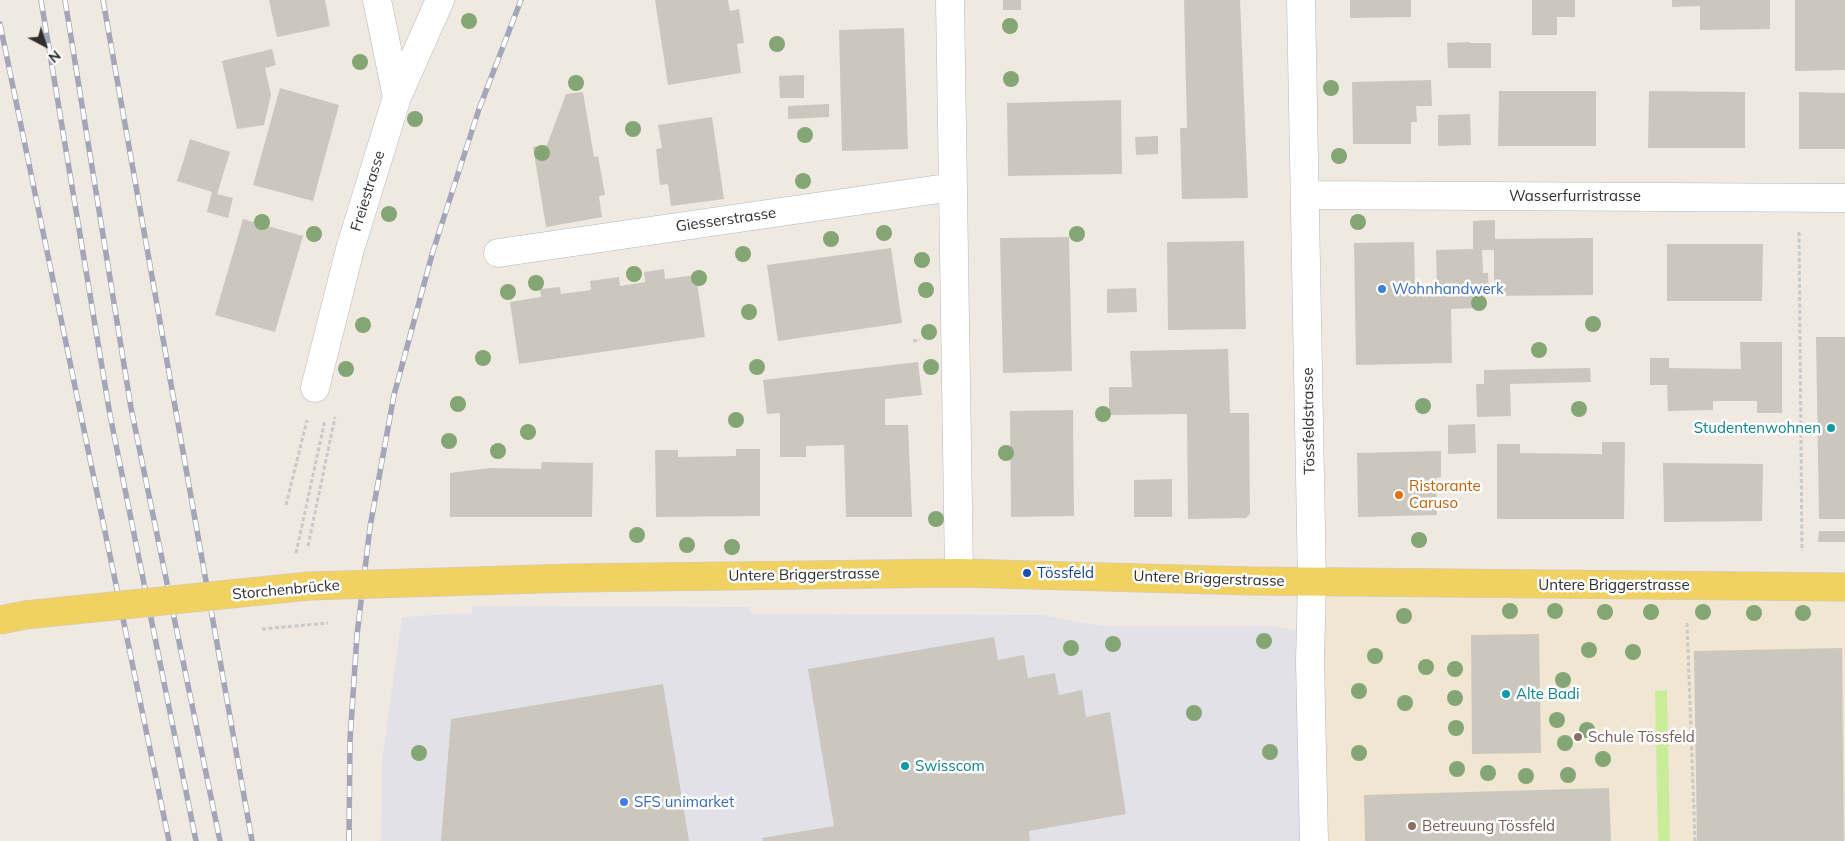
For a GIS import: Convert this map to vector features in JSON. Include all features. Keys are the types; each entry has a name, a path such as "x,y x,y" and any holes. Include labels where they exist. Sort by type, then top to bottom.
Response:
{"main road":[{"name":"Untere Briggerstrasse","path":"573,578 959,573 1312,582 1845,586"},
{"name":"Storchenbrücke","path":"0,620 25,615 310,586 573,578"}],"street":[{"path":"378,0 398,97"},
{"name":"Freiestrasse","path":"315,388 350,248 398,97 440,0"},
{"path":"950,0 959,573"},
{"name":"Tössfeldstrasse","path":"1301,0 1312,582 1310,662 1314,841"},
{"name":"Giesserstrasse","path":"498,253 953,187"},
{"name":"Wasserfurristrasse","path":"1305,195 1845,198"}],"path":[{"path":"1799,198 1802,587"},
{"path":"286,505 315,388"},
{"path":"257,629 330,623"},
{"path":"1687,623 1695,841"}],"shaded area":[{"name":"Schule Tössfeld","path":"1312,582 1845,587 1845,841 1314,841"},
{"path":"472,606 750,607 752,614 1042,615 1101,626 1271,626 1312,633 1314,841 381,841 382,761 402,617 472,613"}],"green space":[{"path":"1667,690 1670,841 1658,841 1655,691"}],"building":[{"path":"269,0 325,0 330,26 277,37"},
{"path":"655,0 728,0 730,11 739,9 744,43 737,44 741,73 668,85"},
{"path":"1003,0 1021,0 1021,10 1003,10"},
{"path":"1184,0 1240,0 1248,198 1182,199 1180,128 1187,128"},
{"path":"1350,0 1411,0 1411,17 1350,18"},
{"path":"1532,0 1575,0 1575,17 1557,17 1557,35 1532,35"},
{"path":"1672,0 1770,0 1770,29 1700,30 1700,6 1672,7"},
{"path":"1795,0 1845,0 1845,70 1795,71"},
{"path":"904,28 908,149 842,151 839,30"},
{"path":"1447,43 1491,43 1491,68 1448,68"},
{"path":"272,49 276,65 265,68 271,95 264,125 237,129 222,61"},
{"path":"804,75 804,98 780,98 779,76"},
{"path":"1431,80 1432,106 1416,106 1417,122 1411,122 1411,144 1353,144 1352,82"},
{"path":"280,88 339,105 313,201 253,185"},
{"path":"1499,91 1596,91 1596,146 1498,146"},
{"path":"1649,91 1745,92 1745,148 1648,148"},
{"path":"583,92 594,157 598,156 605,195 599,196 602,217 546,227 533,147 547,145 566,94"},
{"path":"1799,92 1845,93 1845,149 1799,149"},
{"path":"1121,100 1122,174 1008,176 1007,103"},
{"path":"829,104 829,117 788,119 788,106"},
{"path":"1470,114 1471,145 1438,146 1438,115"},
{"path":"712,117 724,199 671,206 668,184 660,185 656,149 662,148 658,125"},
{"path":"1158,136 1158,154 1136,155 1135,137"},
{"path":"190,139 230,152 217,194 233,198 228,218 207,212 212,192 177,181"},
{"path":"243,219 303,236 275,332 215,315"},
{"path":"1495,220 1495,239 1593,238 1593,295 1494,296 1494,250 1482,250 1483,273 1488,273 1489,292 1474,293 1474,308 1451,309 1452,363 1356,365 1354,243 1414,242 1415,288 1437,288 1436,250 1473,249 1473,221"},
{"path":"1069,237 1072,371 1003,373 1000,238"},
{"path":"1244,241 1246,329 1168,330 1167,242"},
{"path":"1667,244 1763,244 1762,301 1667,301"},
{"path":"891,248 902,323 778,341 767,265"},
{"path":"664,269 665,279 696,275 705,337 519,364 510,302 541,297 540,289 560,287 561,294 591,290 590,281 619,277 620,286 645,282 644,272"},
{"path":"1136,288 1137,312 1107,313 1107,289"},
{"name":"Studentenwohnen","path":"1816,337 1845,337 1845,519 1819,519"},
{"path":"1740,342 1782,342 1782,413 1757,413 1757,401 1713,401 1713,410 1668,411 1667,385 1650,385 1650,358 1669,358 1669,368 1741,369"},
{"path":"1228,349 1230,413 1249,413 1250,514 1246,518 1188,519 1187,414 1109,415 1109,387 1132,387 1130,351"},
{"path":"918,362 922,395 885,399 885,425 908,425 912,517 846,517 844,445 806,446 806,457 780,457 780,413 767,414 763,380"},
{"path":"1590,368 1591,382 1510,384 1511,416 1477,417 1476,384 1484,384 1484,370"},
{"path":"1073,410 1074,516 1011,517 1010,411"},
{"path":"1475,424 1476,453 1448,454 1448,425"},
{"path":"1602,442 1625,442 1624,519 1497,519 1497,444 1520,444 1520,453 1602,454"},
{"path":"736,449 760,449 760,516 656,517 655,450 678,450 678,457 736,456"},
{"path":"1441,451 1441,477 1436,478 1437,515 1358,517 1357,453"},
{"path":"542,462 593,463 592,517 450,517 450,473 490,468 541,469"},
{"path":"1663,463 1763,464 1762,521 1664,522"},
{"path":"1172,479 1172,517 1134,517 1134,480"},
{"path":"1819,531 1845,531 1845,542 1818,542"},
{"name":"Alte Badi","path":"1539,634 1541,753 1472,754 1471,635"},
{"path":"994,637 998,660 1024,655 1028,678 1055,673 1059,695 1082,690 1086,717 1110,712 1126,814 1029,831 1030,841 763,841 762,838 834,826 808,669"},
{"path":"1842,648 1844,841 1697,841 1694,651"},
{"path":"663,684 689,841 441,841 451,719"},
{"path":"1609,788 1611,841 1365,841 1364,795"}],"railway":[{"path":"41,0 110,415 196,841"},
{"path":"65,0 131,408 220,841"},
{"path":"103,0 252,841"},
{"path":"349,841 350,740 357,635 370,527 394,395 433,251 479,109 521,0"},
{"path":"0,24 169,841"}],"place":[{"name":"Wohnhandwerk","path":"1382,289"},
{"name":"Studentenwohnen","path":"1831,428"},
{"name":"Ristorante Caruso","path":"1399,495"},
{"name":"Tössfeld","path":"1027,573"},
{"name":"Alte Badi","path":"1506,694"},
{"name":"Schule Tössfeld","path":"1578,737"},
{"name":"Swisscom","path":"905,766"},
{"name":"SFS unimarket","path":"624,802"},
{"name":"Betreuung Tössfeld","path":"1412,826"}]}
